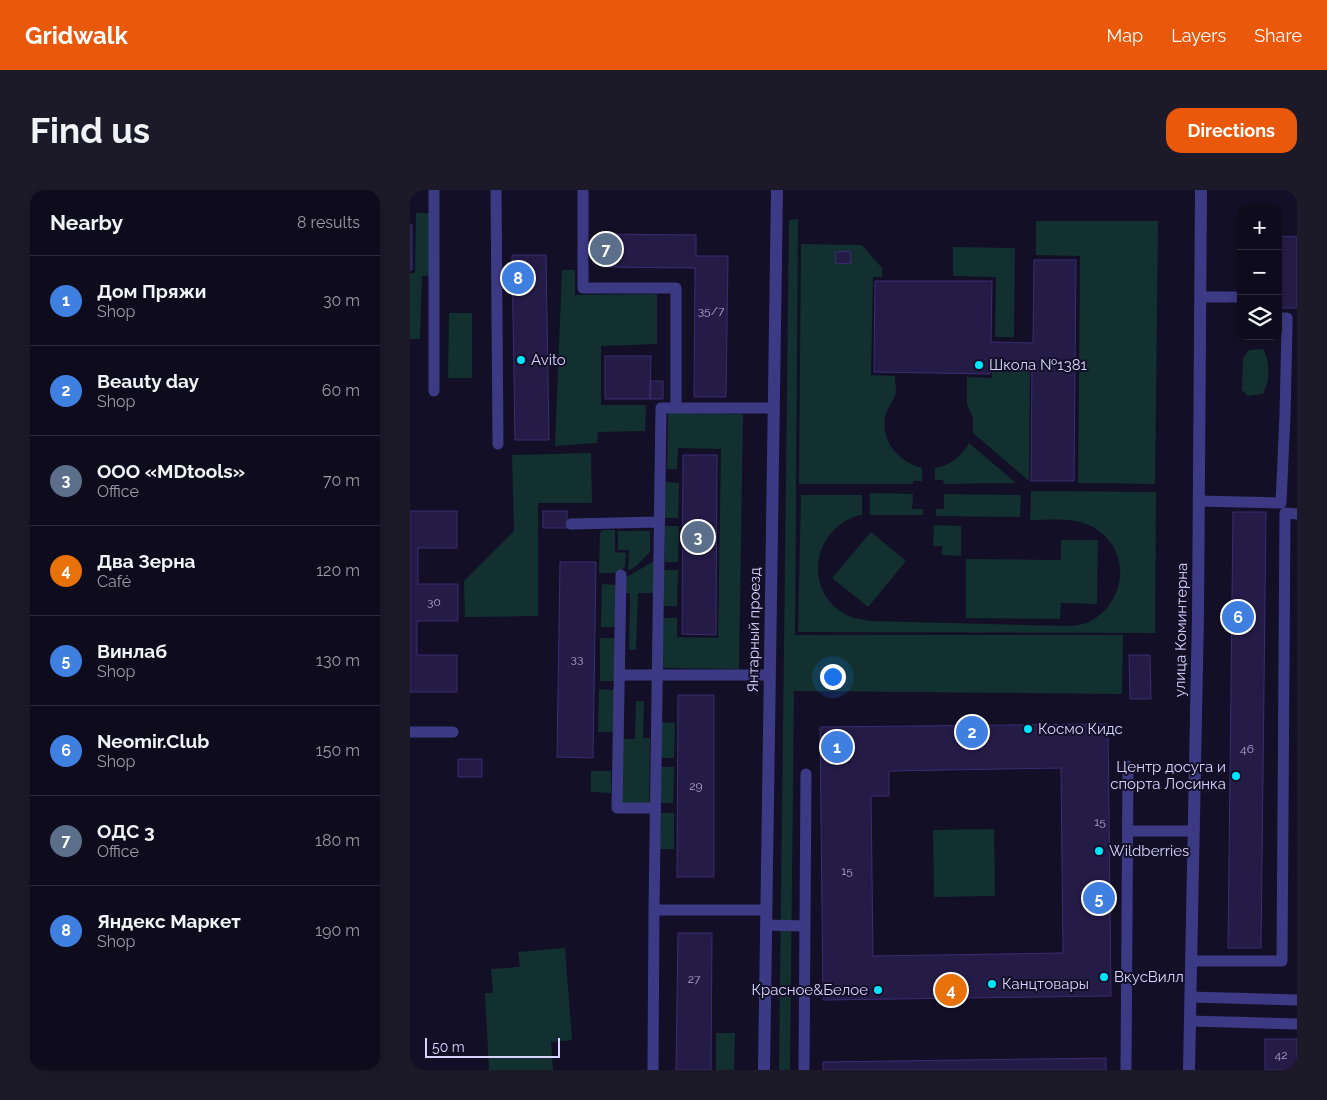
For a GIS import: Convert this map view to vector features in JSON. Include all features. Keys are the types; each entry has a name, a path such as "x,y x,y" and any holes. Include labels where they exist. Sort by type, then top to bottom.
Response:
{"street":[{"name":"Янтарный проезд","path":"764,1070 776,190"},
{"name":"улица Коминтерна","path":"1189,1070 1199,501 1201,190"}],"lane":[{"path":"434,190 434,391"},
{"path":"496,190 498,444"},
{"path":"583,190 583,288 676,288 676,408"},
{"path":"1201,297 1237,297"},
{"path":"1191,961 1282,961 1288,510 1286,415 1287,318 1282,318"},
{"path":"653,1070 661,408 773,408"},
{"path":"1199,501 1288,510"},
{"path":"572,524 659,522"},
{"path":"621,575 617,808 655,808"},
{"path":"619,675 770,674"},
{"path":"410,732 454,732"},
{"path":"1126,1070 1128,766"},
{"path":"804,1070 806,774"},
{"path":"1128,831 1194,831"},
{"path":"654,910 766,910"},
{"path":"766,925 805,926"},
{"path":"1190,997 1297,1000"},
{"path":"1190,1021 1297,1024"}],"green space":[{"path":"416,213 430,213 429,276 422,276 420,339 410,339 410,273 415,273"},
{"path":"798,219 795,635 1123,635 1122,694 794,691 790,1070 779,1070 789,220"},
{"path":"1036,221 1158,221 1155,484 1078,483 1080,256 1036,255"},
{"path":"801,244 862,245 882,268 882,277 873,277 871,375 895,376 896,394 885,417 886,435 893,450 899,456 922,468 922,481 913,481 913,484 799,484"},
{"path":"953,247 1015,248 1014,337 995,337 996,277 953,276"},
{"path":"562,270 575,270 575,295 657,294 657,344 601,346 601,405 646,405 645,431 598,432 597,443 555,446"},
{"path":"449,313 472,313 472,378 448,378"},
{"path":"1263,349 1268,365 1267,384 1263,394 1248,396 1242,390 1243,358 1249,350"},
{"path":"992,364 1030,365 1029,481 973,433 973,418 967,404 967,377 992,378"},
{"path":"668,413 743,414 739,669 662,668 663,618 677,618 677,637 718,638 721,449 678,448 677,469 667,469"},
{"path":"969,443 1016,483 944,484 943,480 935,480 935,468 955,460"},
{"path":"591,453 592,503 538,503 538,616 465,617 464,581 514,531 512,455"},
{"path":"665,482 679,483 678,518 665,518"},
{"path":"1031,491 1156,492 1155,633 798,632 801,495 862,495 862,515 847,520 835,529 826,540 820,553 818,566 819,580 823,592 841,612 855,618 870,621 1068,626 1087,623 1101,614 1111,602 1117,589 1120,575 1119,561 1114,548 1105,536 1084,523 1061,520 1030,520"},
{"path":"870,493 913,494 912,509 923,509 923,515 870,515"},
{"path":"944,494 1021,495 1020,517 936,516 936,509 944,509"},
{"path":"934,525 961,526 961,556 942,555 942,546 933,546"},
{"path":"665,526 679,526 678,562 665,562"},
{"path":"603,530 615,530 615,552 626,553 625,567 617,573 599,573 600,533"},
{"path":"618,531 650,531 650,552 628,571 629,550 618,550"},
{"path":"871,532 906,561 868,607 832,578"},
{"path":"1061,540 1098,540 1097,604 1061,603 1060,619 966,618 966,559 1061,560"},
{"path":"654,561 653,593 638,593 636,650 629,650 630,593 624,593 625,578"},
{"path":"664,570 678,570 677,606 664,606"},
{"path":"602,584 617,585 616,627 601,627"},
{"path":"600,638 616,638 615,681 600,681"},
{"path":"599,689 615,690 614,732 598,732"},
{"path":"636,701 644,701 643,738 650,738 649,808 621,808 622,739 635,739"},
{"path":"661,722 675,723 674,758 661,758"},
{"path":"660,767 674,767 673,803 660,803"},
{"path":"591,771 611,771 611,793 591,792"},
{"path":"661,813 674,813 674,849 660,849"},
{"path":"994,829 995,896 934,897 933,830"},
{"path":"565,948 572,1040 551,1042 553,1070 489,1070 485,993 493,993 491,969 520,967 518,952"},
{"path":"716,1033 735,1033 734,1070 716,1070"}],"building":[{"path":"410,225 412,225 412,270 410,270"},
{"path":"603,234 696,235 696,256 728,256 726,397 694,397 695,268 603,267"},
{"path":"1282,236 1297,237 1297,308 1282,308"},
{"path":"850,251 851,263 836,264 835,252"},
{"path":"512,255 546,255 549,440 515,440"},
{"path":"1034,260 1076,260 1074,481 1031,481 1032,361 990,361 990,374 874,372 875,281 992,281 991,342 1033,343"},
{"path":"605,356 651,356 650,399 605,399"},
{"path":"650,381 663,381 663,399 650,399"},
{"path":"683,455 717,455 716,635 682,634"},
{"path":"410,511 457,511 457,548 418,548 418,584 458,584 458,621 417,621 417,655 457,655 457,692 410,692"},
{"path":"543,511 567,511 567,528 543,528"},
{"path":"1233,512 1266,512 1261,948 1228,948"},
{"path":"560,562 596,562 593,758 557,757"},
{"path":"1129,655 1150,655 1151,699 1130,699"},
{"path":"678,695 714,695 714,877 677,877"},
{"path":"1108,724 1111,996 823,1000 820,727","holes":["1061,768 1063,953 873,956 871,796 889,796 889,771"]},
{"path":"458,759 482,759 482,777 458,777"},
{"path":"678,933 712,933 711,1070 676,1070"},
{"path":"1265,1039 1297,1039 1297,1070 1265,1070"},
{"path":"1106,1058 1106,1070 823,1070 823,1062"}],"place":[{"name":"ОДС 3","path":"606,249"},
{"name":"Яндекс Маркет","path":"518,278"},
{"name":"Avito","path":"521,360"},
{"name":"Школа №1381","path":"979,365"},
{"name":"ООО «MDtools»","path":"698,537"},
{"name":"Neomir.Club","path":"1238,617"},
{"name":"Космо Кидс","path":"1028,729"},
{"name":"Beauty day","path":"972,732"},
{"name":"Дом Пряжи","path":"837,747"},
{"name":"Центр досуга и спорта Лосинка","path":"1236,776"},
{"name":"Wildberries","path":"1099,851"},
{"name":"Винлаб","path":"1099,898"},
{"name":"ВкусВилл","path":"1104,977"},
{"name":"Канцтовары","path":"992,984"},
{"name":"Красное&Белое","path":"878,990"},
{"name":"Два Зерна","path":"951,990"}]}
